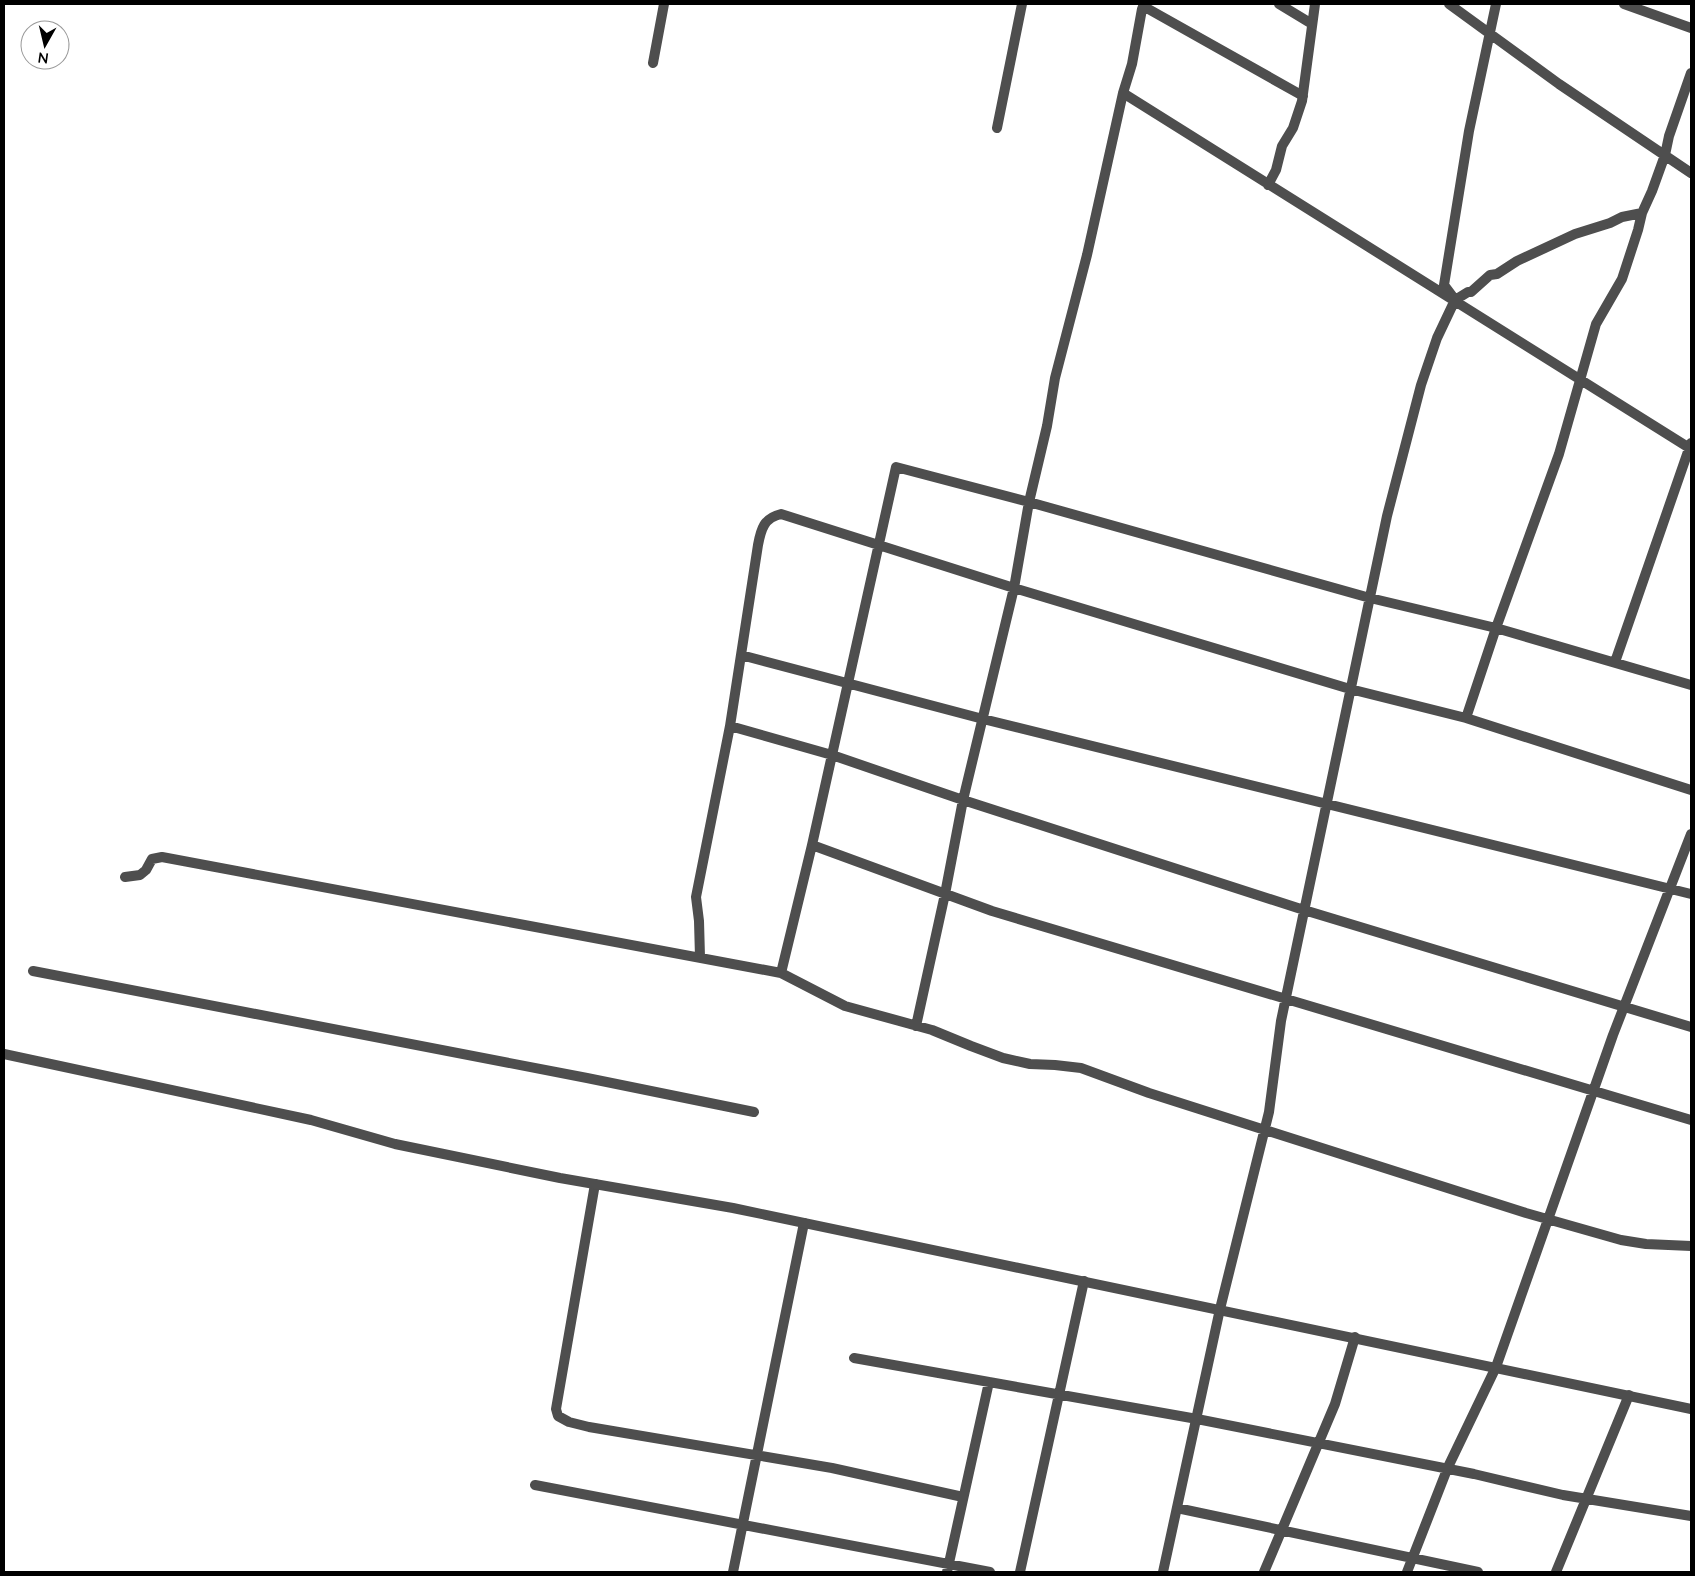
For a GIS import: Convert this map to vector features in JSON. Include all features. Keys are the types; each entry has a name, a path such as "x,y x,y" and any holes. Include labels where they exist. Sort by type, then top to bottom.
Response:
{"street":[{"path":"654,63 664,4"},
{"path":"998,128 1022,4"},
{"path":"1279,4 1312,24"},
{"path":"1268,185 1276,170 1282,146 1293,128 1303,96 1316,4"},
{"path":"1450,4 1559,84 1691,173"},
{"path":"1455,300 1444,285 1469,131 1496,4"},
{"path":"1624,4 1691,28"},
{"path":"916,1026 945,894 963,800 1014,588 1029,502 1047,426 1055,378 1088,255 1144,5 1303,96"},
{"path":"1466,718 1496,628 1559,454 1596,324 1622,279 1642,213 1665,155 1669,136 1691,73"},
{"path":"1123,93 1580,380 1690,446 1615,662"},
{"path":"1163,1572 1220,1309 1269,1112 1286,998 1387,516 1421,385 1437,338 1455,300 1471,292 1490,275 1497,274 1517,261 1575,234 1610,223 1622,216 1642,213"},
{"path":"781,973 812,845 896,467 1029,502 1370,598 1496,628 1691,685"},
{"path":"700,957 696,897 730,726 761,529 772,516 781,514 1014,588 1350,689 1466,718 1691,790"},
{"path":"741,655 984,719 1691,894"},
{"path":"730,726 832,755 963,800 1304,910 1691,1027"},
{"path":"1407,1572 1447,1469 1496,1367 1593,1090 1691,834"},
{"path":"812,845 992,912 1691,1120"},
{"path":"125,877 140,875 146,870 152,859 162,857 781,973 844,1006 932,1030 1004,1058 1030,1064 1081,1068 1149,1093 1264,1130 1621,1240 1646,1244 1691,1246"},
{"path":"33,971 754,1112"},
{"path":"4,1054 311,1120 395,1144 595,1184 705,1202 1691,1409"},
{"path":"595,1184 556,1410 558,1416 569,1422 589,1427 832,1468 963,1497"},
{"path":"733,1572 804,1223"},
{"path":"1020,1572 1084,1281"},
{"path":"1264,1572 1335,1404 1355,1337"},
{"path":"854,1358 1197,1419 1586,1499 1691,1516"},
{"path":"948,1568 989,1382"},
{"path":"1556,1572 1629,1395"},
{"path":"535,1485 743,1525 948,1568 990,1572"},
{"path":"1177,1508 1478,1572"}]}
